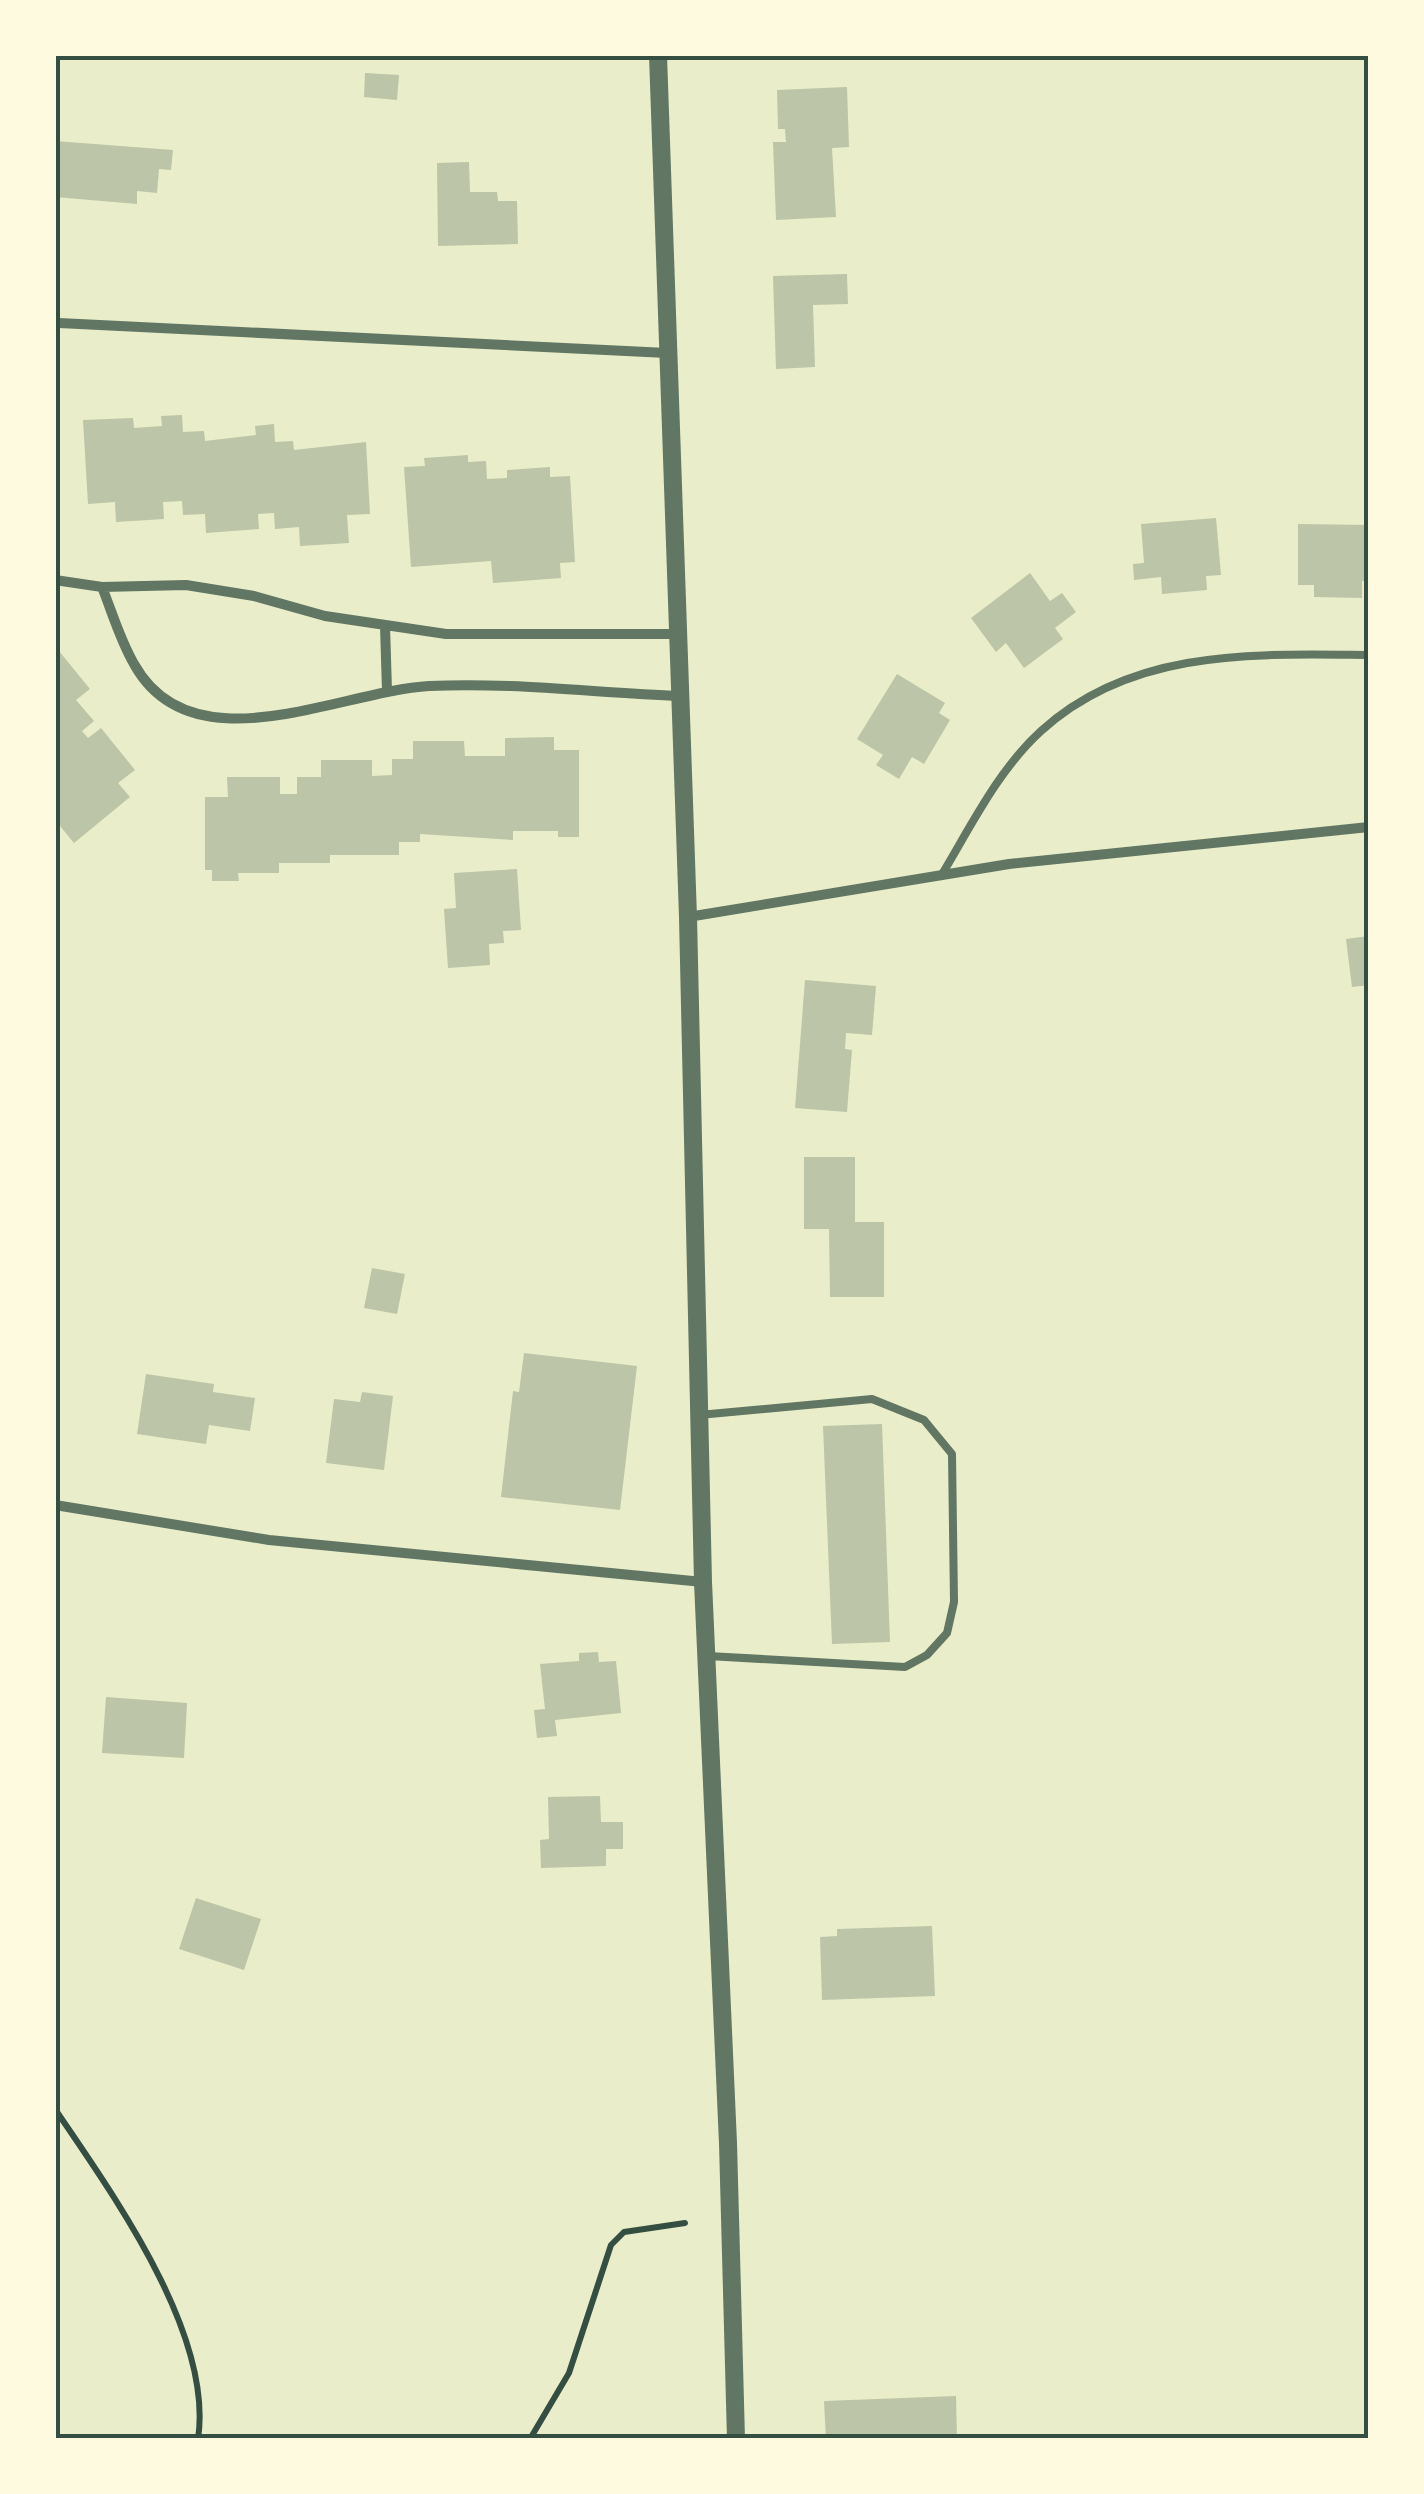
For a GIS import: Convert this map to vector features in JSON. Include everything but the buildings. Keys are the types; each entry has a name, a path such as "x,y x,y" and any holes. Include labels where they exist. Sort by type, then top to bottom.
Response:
{"street":[{"path":"658,55 688,917 703,1582 736,2439"},
{"path":"60,323 667,352"},
{"path":"55,580 102,586 186,585 385,626 492,636 677,634"},
{"path":"102,586 134,666 158,694 190,710 233,719 280,718 387,691 431,686 680,696"},
{"path":"385,626 387,691"},
{"path":"688,917 1008,864 1369,827"},
{"path":"55,1505 269,1540 703,1582"}],"lane":[{"path":"941,876 990,794 1039,733 1094,690 1162,666 1252,654 1369,655"},
{"path":"698,1415 872,1399 924,1420 952,1454 954,1602 947,1633 928,1655 905,1667 707,1656"}],"path":[{"path":"55,2109 123,2209 182,2331 196,2389 198,2439"},
{"path":"530,2439 569,2374 611,2245 624,2232 685,2223"}]}
